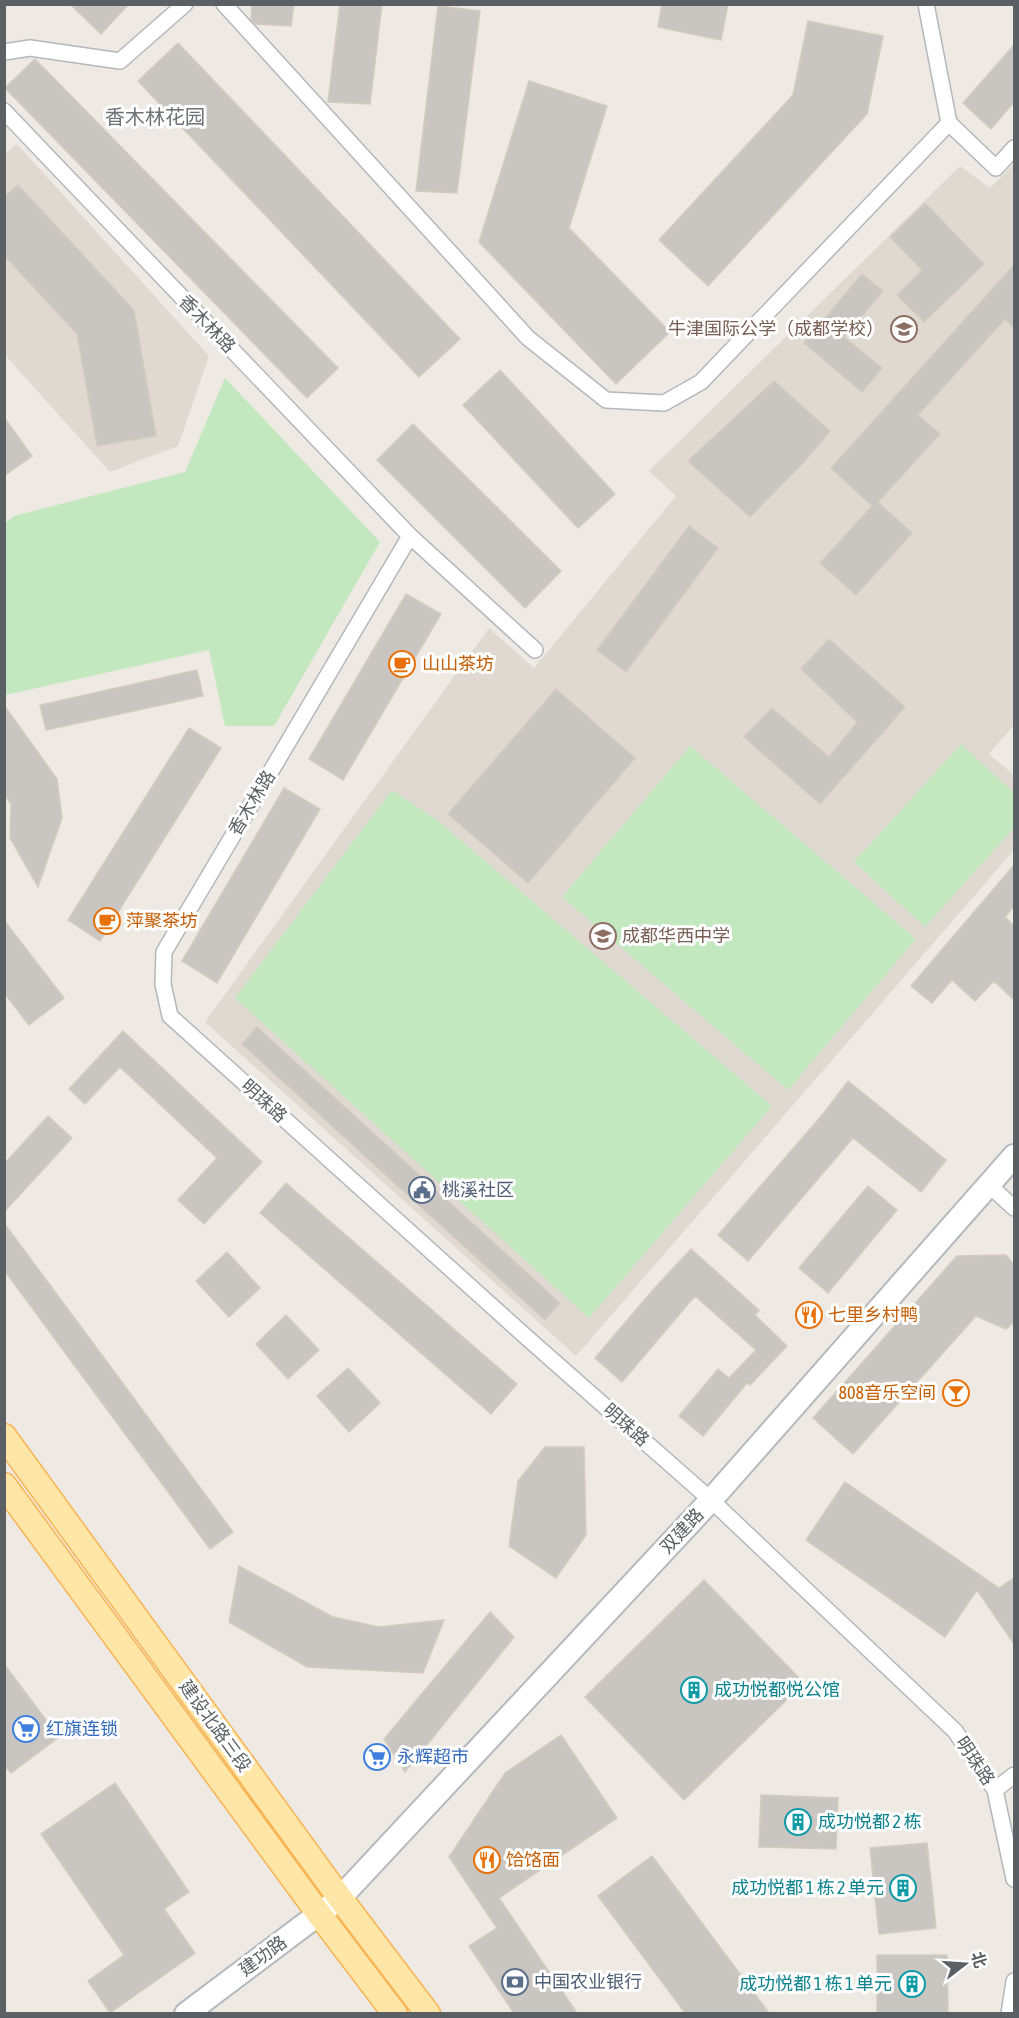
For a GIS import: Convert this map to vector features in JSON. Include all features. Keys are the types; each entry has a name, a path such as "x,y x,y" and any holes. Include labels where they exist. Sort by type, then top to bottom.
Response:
{"main road":[{"name":"建设北路三段","path":"4,1436 340,1898 428,2013"},
{"name":"建设北路三段","path":"4,1485 319,1914 395,2013"}],"street":[{"path":"4,52 30,48 120,61 185,4"},
{"path":"224,4 528,338 606,400 664,403 701,382 949,123"},
{"path":"926,4 949,123 996,168 1014,148"},
{"name":"香木林路","path":"4,111 410,536 535,650"},
{"name":"香木林路","path":"170,1016 163,984 164,952 410,536"},
{"name":"明珠路","path":"170,1016 711,1500 955,1731 995,1790 1014,1879"},
{"name":"双建路","path":"340,1898 711,1500 1014,1156"},
{"path":"989,1185 1014,1208"},
{"path":"995,1790 1014,1775"},
{"name":"建功路","path":"186,2013 340,1898"},
{"path":"1009,2013 1014,1981"}],"shaded area":[{"path":"17,144 209,356 178,446 110,472 5,355 4,155"},
{"name":"成都华西中学","path":"1014,164 1014,725 989,754 1014,775 1014,850 576,1356 205,1022 489,628 534,668 676,496 649,471 960,166 990,188"}],"green space":[{"path":"225,378 380,542 274,726 225,726 209,650 5,695 5,523 14,516 185,472"},
{"path":"961,744 1014,793 1014,828 925,927 854,862"},
{"path":"690,746 916,939 788,1090 562,897"},
{"path":"392,790 437,820 772,1106 589,1318 235,998"}],"building":[{"path":"70,4 129,4 101,34"},
{"path":"252,4 294,4 291,26 255,24 251,19"},
{"path":"340,4 382,4 370,104 328,102"},
{"path":"662,4 728,4 721,40 658,27"},
{"path":"438,6 480,11 457,193 416,191"},
{"path":"808,21 883,36 867,114 708,286 659,240 793,95"},
{"path":"178,43 460,339 419,377 138,81"},
{"path":"1014,45 1014,102 991,129 963,103"},
{"path":"35,59 338,368 307,398 5,88"},
{"path":"529,81 607,106 569,228 670,332 616,384 479,242"},
{"path":"18,185 134,310 156,436 97,446 77,334 4,255 4,197"},
{"path":"925,203 984,264 924,322 897,295 922,270 890,237"},
{"path":"1014,265 1014,328 1005,319 918,415 940,434 878,502 912,533 856,595 820,563 872,506 831,468"},
{"path":"862,274 883,291 844,337 882,368 862,392 804,343"},
{"path":"500,370 615,494 578,528 463,405"},
{"path":"774,381 830,431 804,462 750,517 688,461"},
{"path":"4,417 32,456 4,476"},
{"path":"413,424 561,571 525,608 377,460"},
{"path":"689,526 718,548 626,672 597,650"},
{"path":"406,594 441,614 343,780 309,759"},
{"path":"829,639 905,707 820,804 744,737 772,708 829,757 857,722 801,669"},
{"path":"197,670 203,696 46,730 40,705"},
{"path":"556,689 635,758 528,883 448,814"},
{"path":"4,705 57,779 62,818 38,887 10,838 11,804 4,793"},
{"path":"189,728 221,748 100,941 68,920"},
{"path":"284,788 320,809 217,983 182,961"},
{"path":"1014,865 1014,906 1005,917 1014,926 1014,1000 994,981 975,1001 952,980 932,1003 911,986"},
{"path":"4,920 64,998 29,1025 4,993"},
{"path":"257,1027 560,1303 545,1320 242,1044"},
{"path":"123,1031 262,1162 204,1224 178,1200 217,1158 120,1067 85,1104 69,1089"},
{"path":"848,1081 946,1160 921,1192 853,1138 748,1261 718,1235 823,1114"},
{"path":"48,1116 72,1138 4,1212 4,1164"},
{"path":"286,1183 517,1384 491,1414 260,1213"},
{"path":"868,1186 897,1210 828,1293 799,1268"},
{"path":"4,1223 233,1532 210,1549 4,1270"},
{"path":"691,1249 759,1310 755,1315 787,1346 750,1385 747,1383 703,1436 679,1416 718,1369 729,1378 756,1350 695,1296 622,1382 595,1358"},
{"path":"227,1252 260,1288 229,1317 196,1281"},
{"path":"1006,1255 1014,1265 1014,1322 1006,1329 976,1316 853,1454 813,1418 957,1256"},
{"path":"286,1315 319,1350 288,1379 256,1344"},
{"path":"348,1368 380,1403 349,1432 317,1396"},
{"path":"545,1447 584,1447 586,1535 556,1578 509,1546 518,1481"},
{"path":"845,1482 999,1588 1014,1578 1014,1644 977,1590 945,1637 806,1540"},
{"path":"239,1566 333,1617 379,1627 444,1620 423,1673 307,1667 229,1622"},
{"name":"成功悦都悦公馆","path":"704,1580 804,1683 684,1800 585,1697"},
{"path":"490,1612 514,1637 405,1772 384,1739"},
{"path":"4,1664 59,1737 11,1773 4,1765"},
{"path":"561,1735 617,1818 499,1898 577,2013 514,2013 469,1946 497,1928 449,1857 505,1773"},
{"path":"115,1783 189,1892 164,1909 195,1953 110,2013 88,1981 124,1955 41,1834"},
{"name":"成功悦都 2 栋","path":"761,1795 838,1798 836,1849 759,1847"},
{"name":"成功悦都 1 栋 2 单元","path":"927,1843 936,1928 879,1934 870,1848"},
{"path":"652,1856 769,2013 685,2013 598,1896"},
{"name":"成功悦都 1 栋 1 单元","path":"877,1955 947,1955 948,2013 877,2013"}],"place":[{"name":"牛津国际公学（成都学校）","path":"904,329"},
{"name":"山山茶坊","path":"402,664"},
{"name":"萍聚茶坊","path":"107,921"},
{"name":"成都华西中学","path":"603,936"},
{"name":"桃溪社区","path":"422,1190"},
{"name":"七里乡村鸭","path":"809,1315"},
{"name":"808音乐空间","path":"956,1393"},
{"name":"成功悦都悦公馆","path":"694,1690"},
{"name":"红旗连锁","path":"26,1729"},
{"name":"永辉超市","path":"377,1757"},
{"name":"成功悦都 2 栋","path":"798,1822"},
{"name":"饸饹面","path":"487,1860"},
{"name":"成功悦都 1 栋 2 单元","path":"903,1888"},
{"name":"中国农业银行","path":"515,1982"},
{"name":"成功悦都 1 栋 1 单元","path":"912,1984"}],"district":[{"name":"香木林花园","path":"155,117"}]}
